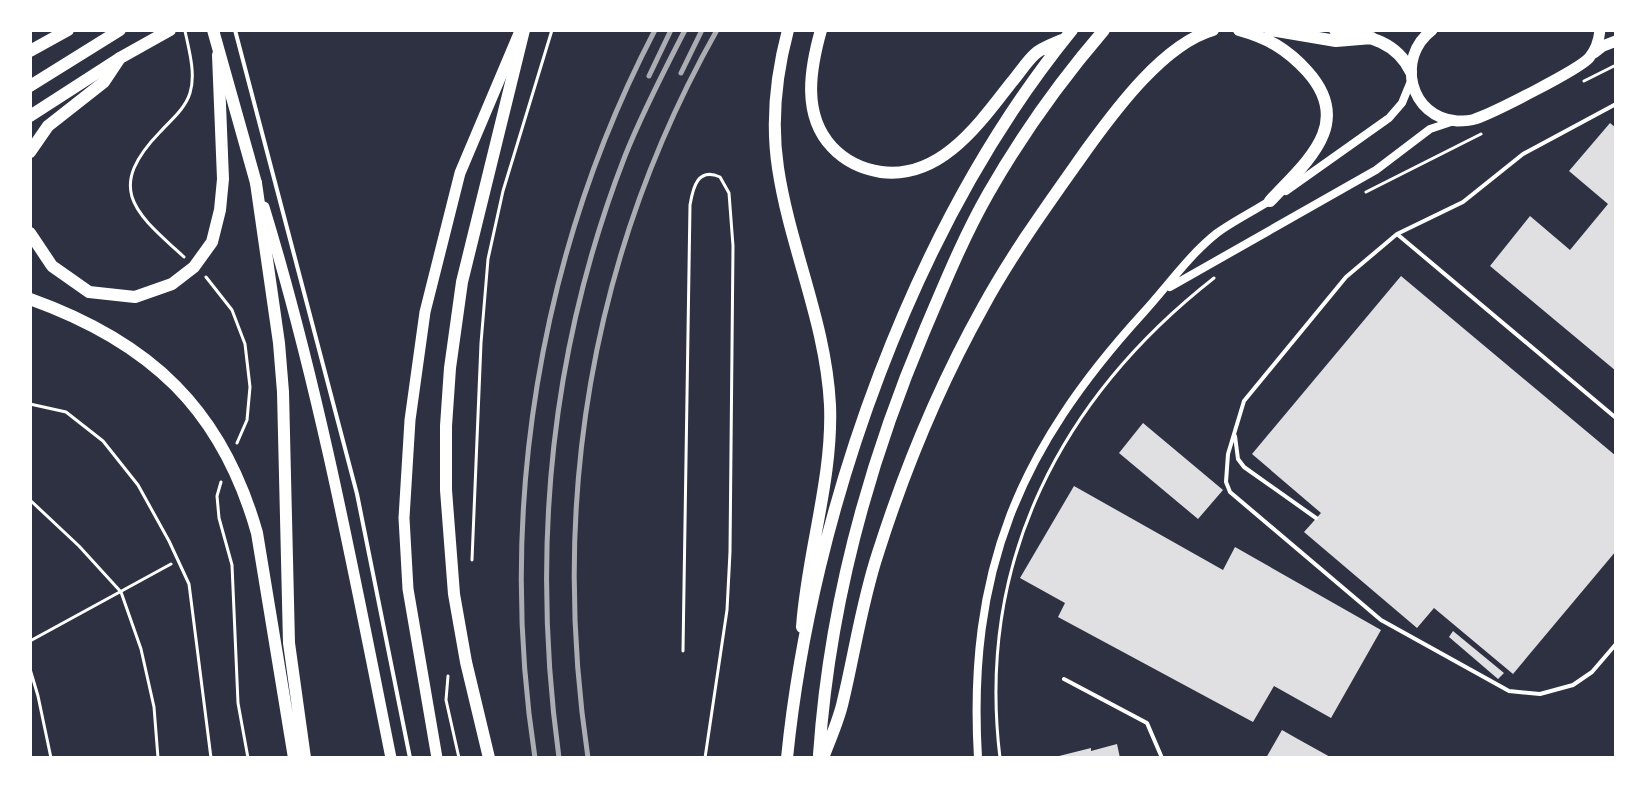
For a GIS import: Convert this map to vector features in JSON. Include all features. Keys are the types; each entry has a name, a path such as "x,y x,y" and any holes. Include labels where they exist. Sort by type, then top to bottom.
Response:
{"main road":[{"path":"30,51 68,30"},
{"path":"30,86 120,30"},
{"path":"30,116 170,30"},
{"path":"439,758 413,632 405,556 405,477 410,420 425,312 460,173 522,30"},
{"path":"489,758 466,662 454,594 446,490 446,426 462,282 522,30"},
{"path":"788,30 776,91 777,166 825,358 830,404 828,453 803,603 800,666"},
{"path":"821,30 811,90 815,119 822,134 832,147 858,166 893,173 918,169 942,158 989,111 1036,53 1068,34"},
{"path":"821,758 823,699 838,603 853,537 886,427 950,270 988,194 1031,126 1104,30"},
{"path":"821,758 843,703 855,638 891,516 944,384 984,306 1026,237 1112,115 1169,55 1213,30"},
{"path":"1239,30 1263,36 1289,50 1323,91 1328,110 1328,122 1317,148 1270,201"},
{"path":"1270,30 1336,41 1372,38"},
{"path":"1335,30 1389,45 1397,52 1411,76 1418,97 1432,111 1448,120 1458,121 1478,118 1575,69 1603,46 1616,41"},
{"path":"1411,76 1415,48 1432,30"},
{"path":"1591,56 1600,30"},
{"path":"787,758 800,666 831,530 863,420 928,263 967,182 1068,34"},
{"path":"30,233 52,266 89,292 135,297 172,284 194,267 212,242 222,194 215,35"},
{"path":"218,55 288,287 338,493 391,758"},
{"path":"30,152 48,126 104,82 120,58"},
{"path":"256,183 279,343 289,643 305,758"},
{"path":"30,299 104,330 141,355 175,384 199,411 223,447 247,500 257,533 294,758"}],"street":[{"path":"978,758 976,711 983,614 990,577 1008,519 1032,463 1068,403 1095,368 1217,233 1270,201 1389,118 1402,103 1411,76"},
{"path":"1162,292 1376,170 1430,129 1458,121"}],"lane":[{"path":"235,30 357,494 410,758"},
{"path":"1616,104 1523,154 1463,202 1397,234 1346,277 1250,391 1239,411 1228,454 1226,482 1230,492 1381,620 1502,688 1533,695 1568,687 1588,676 1616,644"},
{"path":"1397,234 1616,418"},
{"path":"1235,434 1238,459 1244,467 1316,518"},
{"path":"1064,679 1147,723 1162,758"}],"path":[{"path":"184,257 145,222 130,187 135,162 144,148 184,106 189,95 192,84 185,30"},
{"path":"472,560 481,343 488,259 503,191 552,30"},
{"path":"1581,82 1616,65"},
{"path":"1354,198 1482,133"},
{"path":"683,651 690,205 695,182 709,174 720,177 729,193 733,246 727,610 705,758"},
{"path":"1000,758 996,692 1004,606 1018,547 1037,494 1078,420 1111,376 1150,333 1224,271"},
{"path":"203,274 232,310 245,344 250,387 247,420 235,447"},
{"path":"30,404 66,412 103,441 138,485 169,541 189,584 211,758"},
{"path":"223,470 217,496 219,518 232,565 238,703 248,758"},
{"path":"30,500 79,546 121,592 141,649 154,707 158,758"},
{"path":"30,641 171,564"},
{"path":"30,669 51,758"},
{"path":"448,676 446,700 459,758"}],"building":[{"path":"1610,123 1616,128 1616,371 1490,266 1530,216 1570,250 1608,204 1569,171"},
{"path":"1401,276 1616,456 1616,551 1513,674 1434,608 1417,628 1304,532 1321,513 1252,454"},
{"path":"1143,423 1223,490 1198,519 1119,453"},
{"path":"1074,486 1223,570 1235,547 1381,630 1331,718 1274,686 1253,722 1058,617 1065,603 1020,578"},
{"path":"1453,631 1504,673 1498,679 1449,637"},
{"path":"1282,730 1296,738 1332,758 1266,758"},
{"path":"1117,744 1120,758 1051,758 1091,748 1091,751"}],"railway":[{"path":"535,758 524,665 521,571 526,478 537,385 556,293 582,203 615,115 655,30"},
{"path":"649,76 671,30"},
{"path":"559,758 547,605 548,528 553,452 564,377 579,303 599,229 625,156 685,30"},
{"path":"681,73 702,30"},
{"path":"588,758 577,663 574,569 579,475 591,383 610,292 638,203 673,115 717,30"}]}
